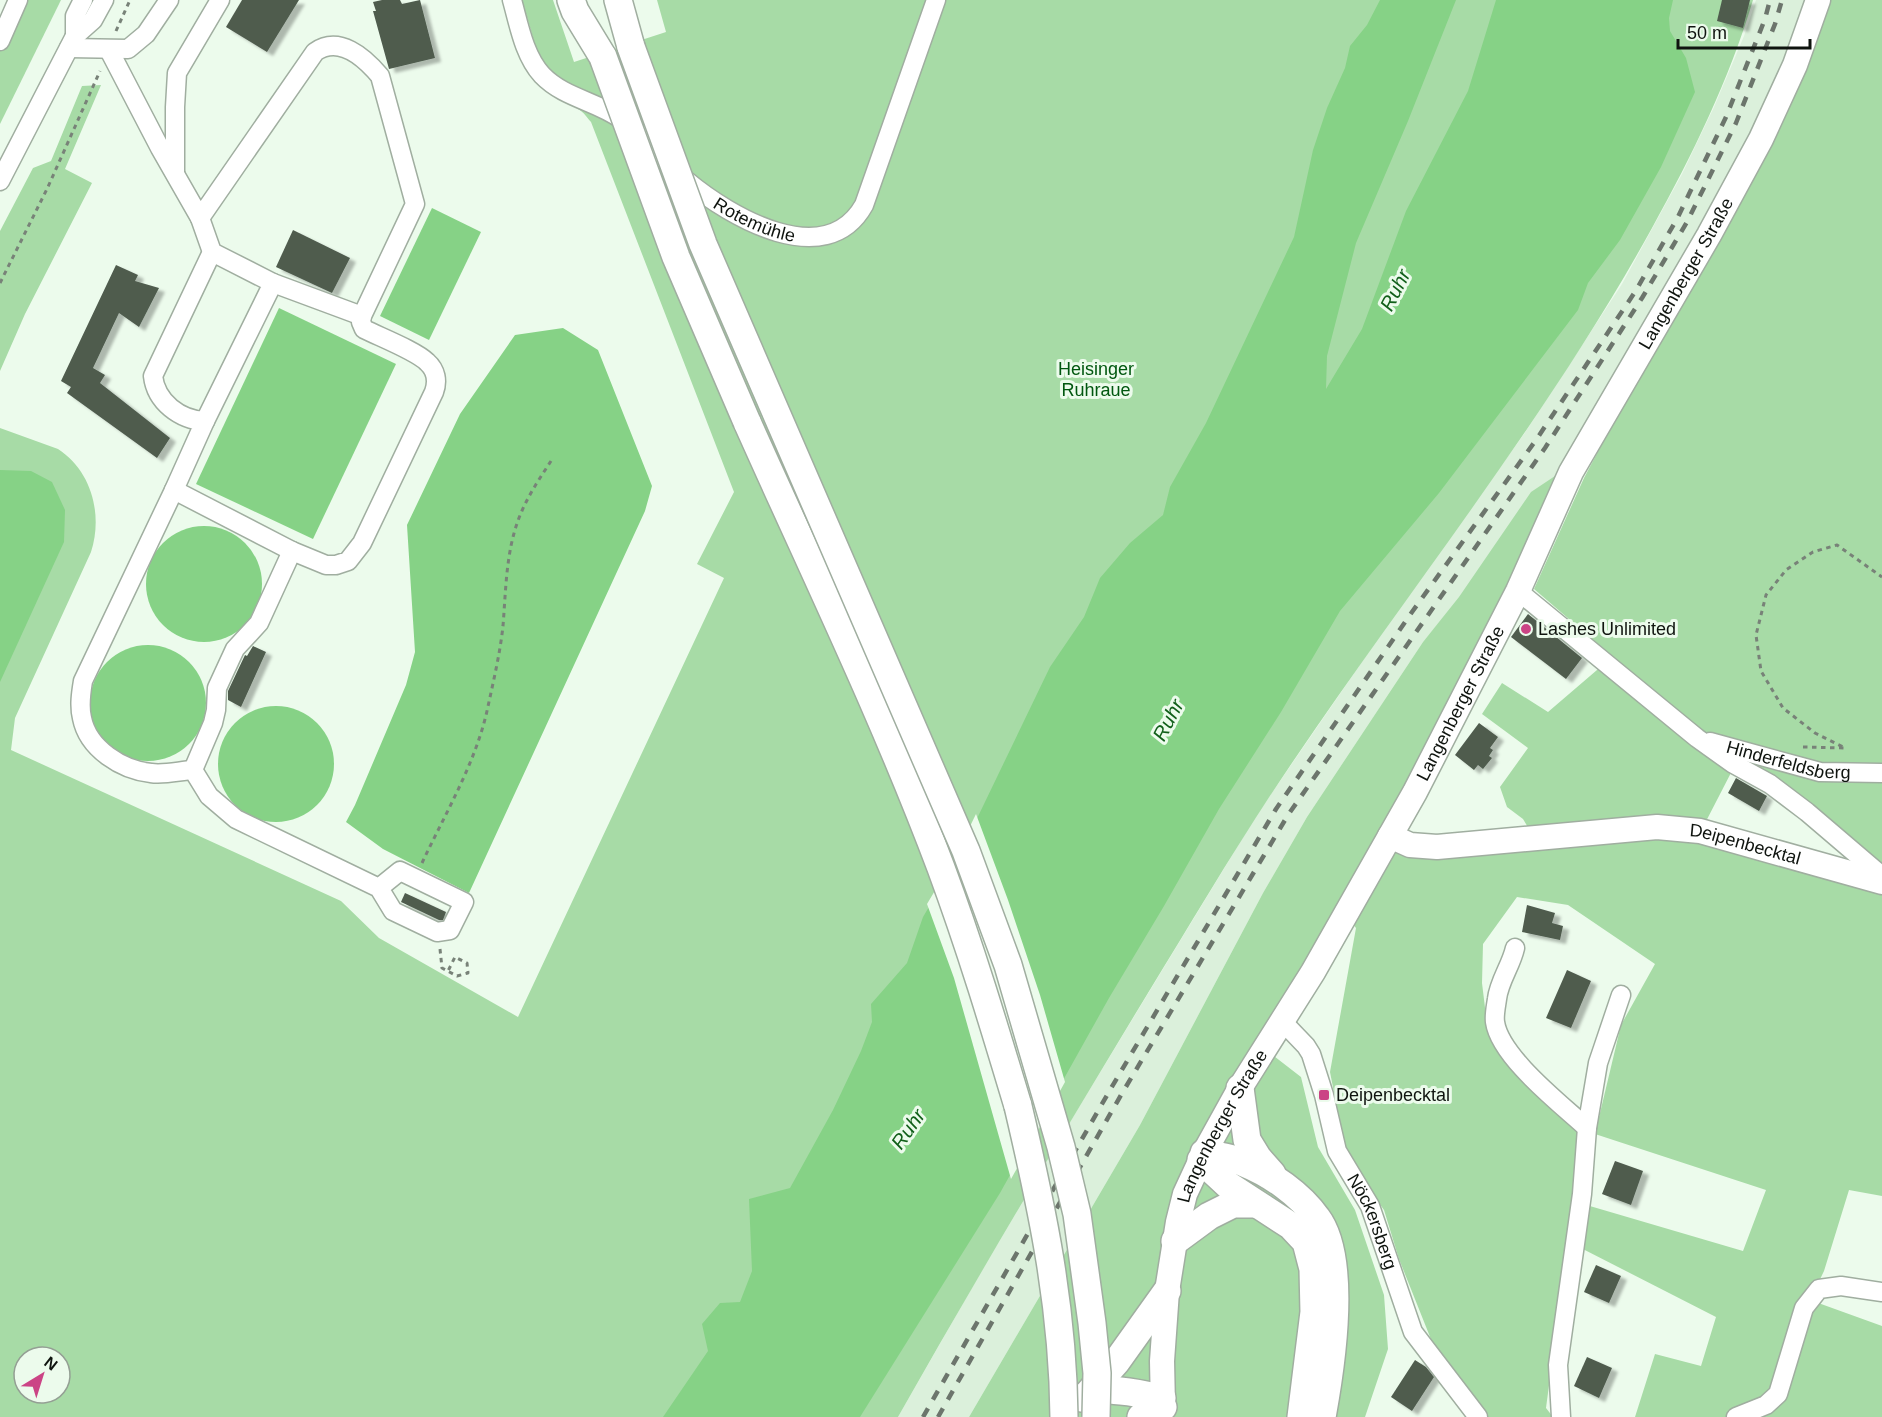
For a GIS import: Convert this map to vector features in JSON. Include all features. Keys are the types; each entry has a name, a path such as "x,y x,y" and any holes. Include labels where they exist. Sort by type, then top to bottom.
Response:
{"highway":[{"path":"571,0 575,11 603,57"},
{"path":"587,0 603,57 676,257 900,764 941,869 983,991 1018,1106 1045,1225 1057,1303 1063,1365 1064,1417"},
{"path":"618,0 631,48 703,244 962,841 1008,965 1058,1136 1077,1214 1092,1323 1094,1395 1106,1417"},
{"path":"1240,1088 1247,1140 1258,1158 1278,1182"},
{"path":"1202,1157 1244,1162 1278,1182 1319,1219 1331,1250 1334,1278 1328,1380 1322,1417"},
{"path":"1202,1157 1228,1185 1255,1204 1271,1211 1291,1226 1306,1242 1313,1269 1314,1312 1301,1417"},
{"path":"1174,1241 1209,1216 1233,1204 1255,1204"},
{"path":"1094,1395 1167,1291"},
{"path":"1055,1417 1105,1391 1125,1391 1158,1410"}],"main road":[{"name":"Langenberger Straße","path":"1158,1410 1167,1291 1174,1241 1185,1194 1202,1157 1240,1088 1313,972 1458,712 1518,591 1571,472 1709,235 1761,140 1795,65 1818,0"},
{"name":"Deipenbecktal","path":"1390,836 1410,845 1437,847 1657,827 1700,831 1882,882"}],"street":[{"path":"0,41 18,0"},
{"path":"72,42 75,16 83,0"},
{"path":"0,181 72,42 93,20 104,0"},
{"path":"72,42 110,50 128,49 146,34 169,0"},
{"path":"175,172 177,73 220,0"},
{"name":"Rotemühle","path":"512,0 528,52 549,82 560,90 622,119 675,170 717,203 757,224 787,234 812,238 842,230 855,219 864,205 936,0"},
{"path":"174,490 292,551 331,566 344,563 352,557 362,543 436,387 434,373 427,362 362,326 362,316 414,204 380,76 369,63 351,51 334,45 322,47 315,52 200,218"},
{"path":"110,50 160,148 200,218 212,252 273,283 362,316"},
{"path":"205,421 189,419 172,409 156,390 153,376 212,252"},
{"path":"193,770 152,773 126,767 98,748 85,728 80,706 83,681 205,421 273,283"},
{"path":"193,770 213,723 217,688 236,649 259,623 292,551"},
{"path":"1518,591 1697,738 1732,763 1770,784 1807,812 1882,876"},
{"name":"Hinderfeldsberg","path":"1697,738 1820,772 1882,773"},
{"path":"193,770 209,796 236,819 379,888 393,911 437,933 450,930 464,902 400,871 379,888"},
{"path":"1515,948 1497,996 1494,1021 1498,1035 1518,1065 1587,1128"},
{"path":"1561,1417 1558,1365 1582,1194 1587,1128 1598,1063 1621,995"},
{"name":"Nöckersberg","path":"1281,1021 1311,1054 1324,1095 1337,1151 1374,1214 1413,1332 1478,1417"},
{"path":"1736,1417 1766,1405 1778,1394 1804,1308 1819,1289 1841,1286 1882,1292"}],"path":[{"path":"0,283 47,189 130,0"},
{"path":"415,877 475,750 495,675 508,563 513,539 520,513 551,461"},
{"path":"1796,747 1845,748 1815,732 1783,708 1761,671 1756,635 1766,595 1786,570 1813,552 1837,545 1882,577"},
{"path":"441,960 442,968 457,976 468,973 467,963 454,957 448,971"}],"shaded area":[{"path":"1756,0 1813,0 1790,63 1567,468 1423,642 1307,817 1263,893 1140,1125 969,1417 898,1417 1070,1122 1256,816 1399,608 1524,434 1622,284 1682,174 1714,107 1744,36"}],"green space":[{"path":"18,0 61,0 0,124 0,41"},
{"name":"Heisinger Ruhraue","path":"522,0 553,0 574,62 666,32 657,0 1753,0 1733,59 1696,144 1652,228 1612,297 1525,432 1294,760 1219,876 1053,1151 898,1417 0,1417 0,428 58,449 70,458 87,482 92,495 96,523 91,552 15,718 11,750 341,901 379,938 518,1017 724,578 697,564 734,492 591,122 581,111 541,88 531,76 547,70 536,48"},
{"path":"1821,0 1882,0 1882,774 1714,752 1612,656 1534,589 1584,478 1711,238"},
{"path":"101,85 65,169 92,183 25,314 0,371 0,231 33,168 51,161 82,86"},
{"path":"1567,468 1373,851 1256,1042 1301,1077 1318,1147 1355,1210 1384,1295 1388,1349 1365,1417 969,1417 1140,1125 1263,893 1307,817 1423,642 1459,597 1531,492"},
{"path":"1604,664 1735,765 1701,831 1534,837 1523,819 1507,807 1500,787 1528,748 1482,714 1502,683 1548,712"},
{"path":"1719,754 1882,776 1882,881"},
{"path":"1658,828 1882,884 1882,1196 1849,1190 1824,1271 1810,1300 1882,1326 1882,1417 1635,1417 1655,1354 1701,1366 1716,1317 1575,1245 1583,1204 1743,1251 1766,1190 1595,1134 1621,1025 1655,964 1568,905 1517,897 1483,944 1482,983 1488,1032 1583,1130 1546,1408 1553,1417 1483,1417 1448,1382 1399,1259 1384,1210 1347,1158 1330,1072 1356,928 1344,913 1391,837"}],"water":[{"name":"Ruhr","path":"1380,0 1456,0 1356,243 1327,356 1326,389 1362,329 1406,211 1468,91 1496,0 1673,0 1669,18 1670,31 1686,58 1695,92 1661,167 1620,240 1588,283 1578,310 1439,493 1340,611 1281,712 1219,809 1109,998 1000,1193 860,1417 663,1417 708,1351 702,1324 720,1303 740,1302 752,1271 749,1199 790,1188 833,1110 861,1051 872,1022 871,1004 907,963 923,917 958,858 1050,667 1084,617 1100,578 1130,543 1163,515 1170,487 1206,423 1294,237 1313,150 1327,108 1345,68 1350,46 1367,25"},
{"path":"432,208 481,232 429,340 380,316"},
{"path":"279,308 396,364 313,539 196,484"},
{"path":"563,328 598,350 652,486 645,511 469,893 383,849 346,822 406,685 415,652 407,525 460,414 515,335"},
{"path":"0,470 31,471 52,482 65,510 64,542 0,682"},
{"path":"204,526 226,530 245,543 258,562 262,584 258,606 245,625 226,638 204,642 182,638 163,625 150,606 146,584 150,562 163,543 182,530"},
{"path":"148,645 170,650 189,662 201,681 206,703 201,725 189,744 170,756 148,761 126,756 107,744 95,725 90,703 95,681 107,662 126,650"},
{"path":"276,706 298,711 317,723 329,742 334,764 329,786 317,805 298,817 276,822 254,817 235,805 223,786 218,764 223,742 235,723 254,711"}],"pier":[{"path":"976,814 1040,995 1065,1082 1011,1179 954,978 927,904 955,857"}],"building":[{"path":"242,0 299,0 267,52 226,27"},
{"path":"400,0 402,4 420,0 435,58 389,69 373,11 376,11 373,2"},
{"path":"1722,0 1750,0 1743,28 1717,21"},
{"path":"293,230 350,258 332,293 276,267"},
{"path":"116,265 138,275 135,281 159,288 139,327 119,313 93,368 105,375 100,383 170,438 157,458 67,393 71,387 61,381"},
{"path":"1528,614 1582,658 1566,679 1511,637"},
{"path":"253,646 266,652 241,707 228,700 228,691 245,655 247,656"},
{"path":"1479,723 1498,737 1490,748 1493,750 1489,756 1492,758 1483,769 1478,765 1474,770 1455,755"},
{"path":"1736,778 1767,796 1759,811 1728,793"},
{"path":"405,893 446,912 443,920 401,902"},
{"path":"1527,905 1555,913 1552,923 1563,926 1560,940 1522,932"},
{"path":"1567,970 1591,981 1571,1028 1546,1018"},
{"path":"1615,1161 1643,1171 1631,1205 1602,1194"},
{"path":"1596,1265 1621,1276 1609,1303 1584,1292"},
{"path":"1587,1357 1612,1368 1599,1398 1574,1386"},
{"path":"1415,1360 1426,1367 1434,1377 1412,1411 1391,1397"}],"railway":[{"path":"923,1417 1110,1090 1276,809 1412,612 1536,440 1635,292 1678,217 1726,117 1765,19 1770,0"},
{"path":"938,1417 1121,1095 1288,815 1545,448 1642,298 1687,222 1736,123 1775,24 1782,0"}],"place":[{"name":"Lashes Unlimited","path":"1526,629"},
{"name":"Deipenbecktal","path":"1324,1095"}]}
